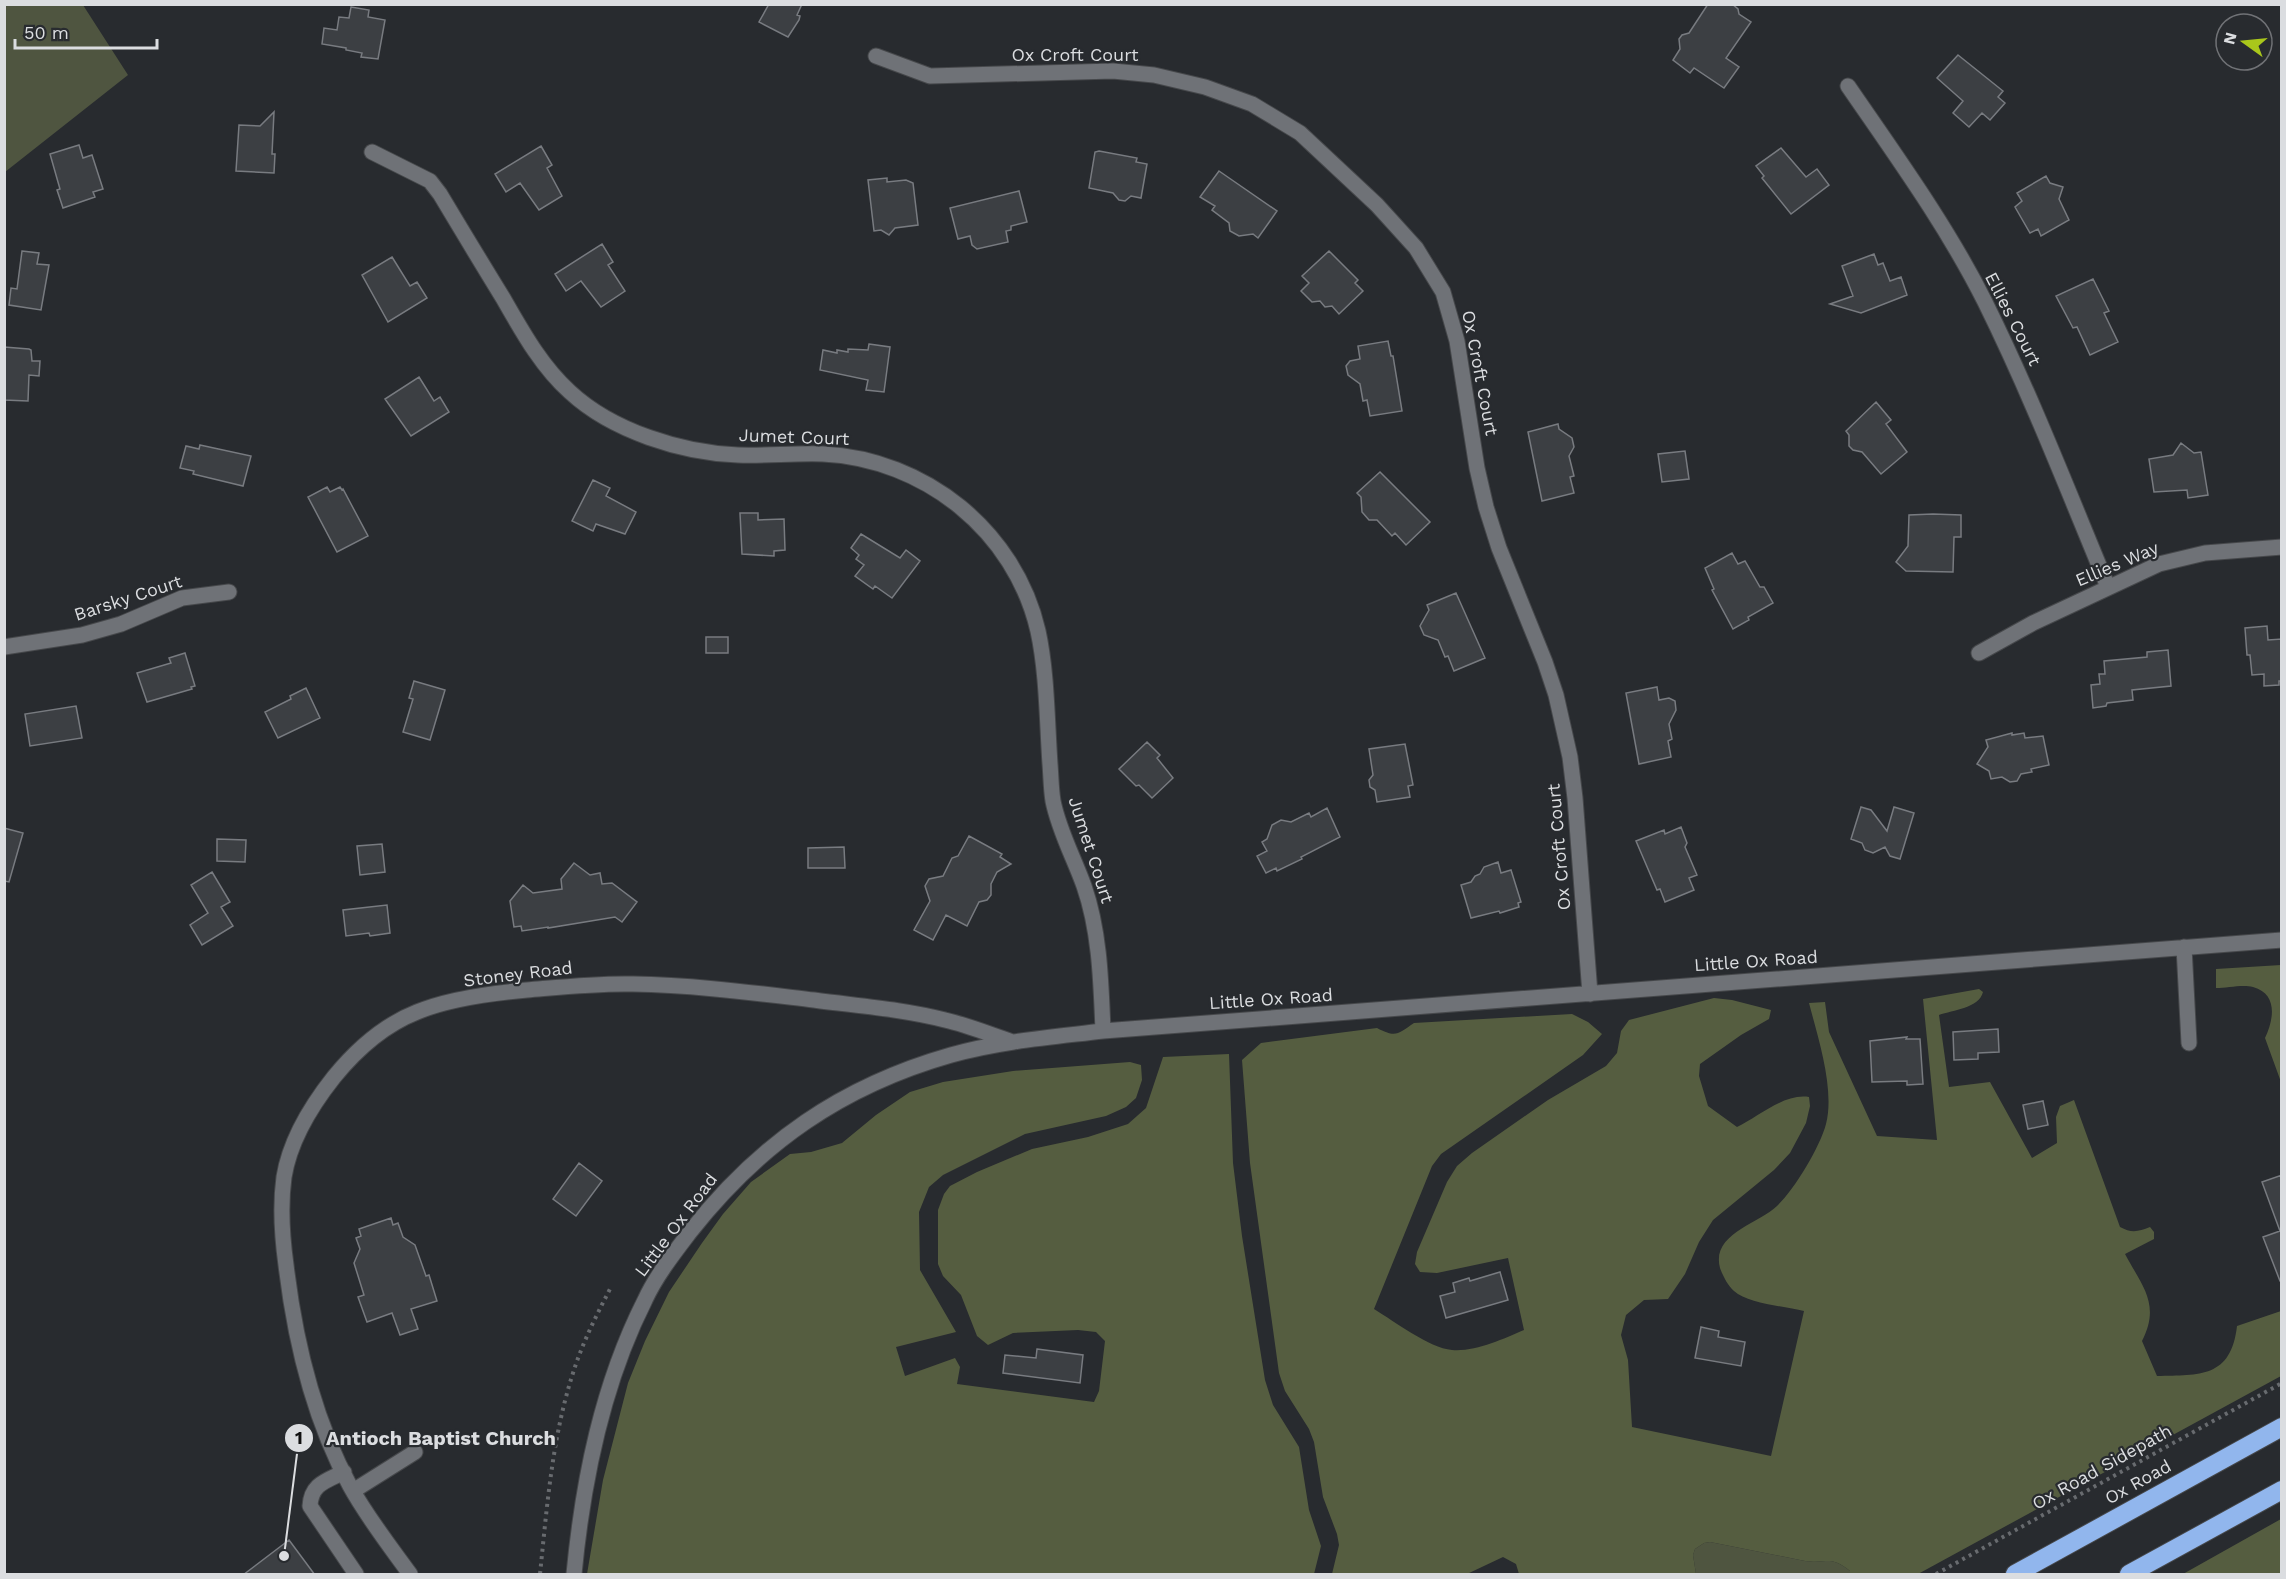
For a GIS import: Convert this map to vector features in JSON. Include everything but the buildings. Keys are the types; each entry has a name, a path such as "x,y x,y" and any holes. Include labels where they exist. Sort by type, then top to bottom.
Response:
{"highway":[{"name":"Ox Road","path":"2015,1575 2282,1427"},
{"path":"2129,1575 2282,1490"}],"street":[{"name":"Ox Croft Court","path":"876,56 930,76 1113,71 1154,75 1205,87 1252,104 1300,133 1377,205 1416,248 1443,292 1457,341 1477,468 1486,507 1499,548 1556,694 1570,757 1575,798 1590,993"},
{"name":"Ellies Court","path":"1848,87 1927,202 1985,302 2022,381 2108,587"},
{"name":"Jumet Court","path":"372,152 430,182 440,194 542,362 571,393 608,418 677,448 736,455 825,454 871,461 921,479 941,491 977,521 995,541 1022,583 1038,633 1053,801 1093,919 1103,1031"},
{"name":"Ellies Way","path":"1978,653 2158,564 2205,553 2282,547"},
{"name":"Barsky Court","path":"4,647 82,635 121,624 182,598 229,592"},
{"name":"Little Ox Road","path":"573,1575 599,1424 626,1343 645,1298 680,1246 717,1198 748,1167 819,1112 854,1093 908,1070 952,1055 1013,1042 1103,1031 2282,940"},
{"path":"2184,947 2189,1043"},
{"name":"Stoney Road","path":"410,1575 353,1491 323,1427 307,1377 297,1334 289,1294 282,1235 282,1197 285,1174 295,1142 308,1113 347,1061 382,1030 418,1011 487,994 580,985 633,984 741,991 885,1009 945,1020 1013,1042"},
{"path":"353,1491 416,1452"},
{"path":"344,1472 318,1485 310,1496 310,1506 356,1575"}],"path":[{"path":"540,1575 554,1456 561,1418 581,1351 610,1288"},
{"name":"Ox Road Sidepath","path":"1936,1575 2282,1383"}],"green space":[{"path":"5,4 83,5 128,75 5,172"},
{"path":"2282,965 2281,1082 2265,1038 2272,1015 2267,995 2249,986 2216,988 2216,969"},
{"path":"1979,989 1983,992 1976,1002 1965,1008 1939,1015 1949,1087 1990,1082 2032,1158 2057,1143 2056,1117 2060,1106 2074,1100 2120,1227 2135,1231 2150,1227 2154,1232 2154,1239 2125,1254 2147,1296 2150,1316 2142,1341 2157,1376 2187,1375 2211,1370 2228,1356 2234,1343 2237,1326 2281,1311 2281,1376 1918,1574 1850,1574 1850,1571 1843,1566 1829,1561 1805,1561 1710,1542 1695,1549 1693,1555 1696,1574 1519,1574 1516,1564 1503,1557 1467,1574 1332,1574 1339,1545 1323,1497 1314,1442 1309,1429 1285,1391 1279,1373 1250,1163 1242,1060 1261,1043 1377,1028 1393,1034 1414,1023 1572,1014 1588,1022 1602,1034 1583,1055 1441,1154 1432,1166 1374,1309 1433,1344 1452,1350 1461,1350 1489,1344 1524,1330 1508,1258 1437,1273 1420,1272 1415,1264 1417,1252 1447,1182 1457,1166 1548,1100 1606,1066 1617,1053 1621,1031 1629,1020 1714,998 1771,1010 1769,1019 1741,1035 1700,1064 1699,1076 1708,1106 1737,1127 1781,1102 1809,1097 1810,1106 1806,1123 1790,1153 1774,1170 1713,1220 1699,1242 1685,1274 1668,1299 1644,1300 1626,1315 1621,1335 1628,1360 1632,1427 1771,1456 1804,1311 1757,1302 1740,1295 1732,1289 1724,1277 1720,1268 1719,1256 1722,1246 1729,1238 1769,1212 1784,1199 1806,1168 1823,1133 1828,1110 1827,1080 1809,1003 1825,1002 1829,1032 1877,1136 1937,1140 1923,999"},
{"path":"1229,1054 1233,1163 1265,1380 1273,1405 1299,1447 1309,1510 1321,1546 1314,1574 587,1574 603,1480 628,1383 645,1341 669,1292 723,1214 751,1182 790,1154 811,1152 842,1143 876,1115 910,1092 943,1082 1013,1071 1130,1062 1141,1065 1142,1080 1136,1098 1126,1107 1106,1116 1025,1134 943,1175 929,1187 919,1212 920,1270 956,1332 896,1347 905,1376 955,1358 960,1367 957,1384 1094,1402 1099,1391 1105,1341 1096,1332 1078,1330 1013,1333 988,1345 977,1336 961,1295 943,1276 938,1264 938,1210 944,1194 950,1186 977,1172 1032,1149 1088,1137 1128,1124 1146,1108 1163,1057"},
{"path":"2281,1519 2281,1574 2183,1574"},
{"path":"1710,1542 1805,1561 1829,1561 1843,1566 1850,1571 1850,1574 1696,1574 1693,1555 1695,1549"}],"place":[{"name":"Antioch Baptist Church","path":"284,1556"}]}
